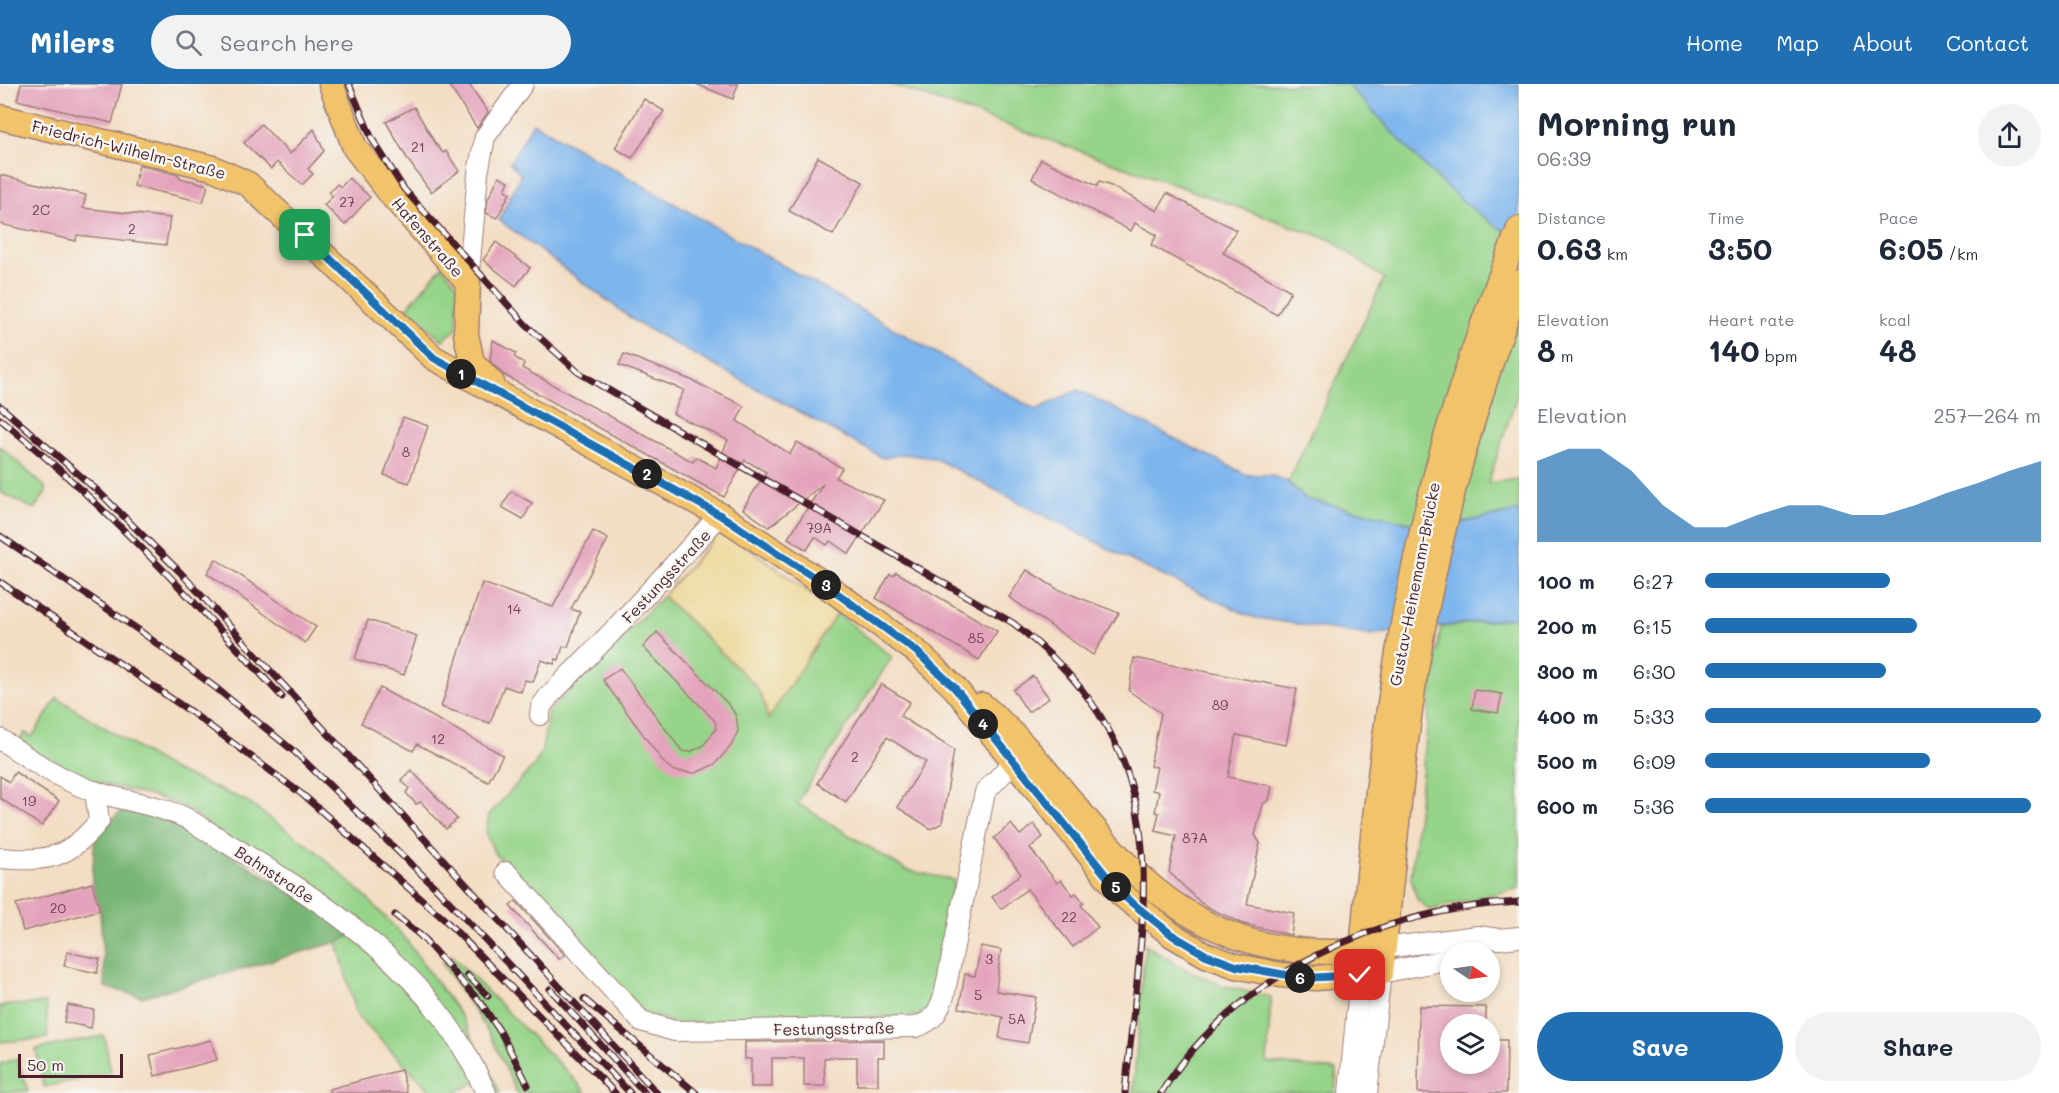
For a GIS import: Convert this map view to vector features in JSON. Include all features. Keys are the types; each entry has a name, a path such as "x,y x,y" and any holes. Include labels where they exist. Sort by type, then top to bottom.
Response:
{"main road":[{"name":"Hafenstraße","path":"331,84 356,148 394,198 468,283 466,334 472,362 502,394"},
{"name":"Friedrich-Wilhelm-Straße","path":"0,117 230,173 266,198 423,345 434,358 720,515 880,623 954,687 1020,754 1102,854 1121,894 1143,913 1206,955 1236,966 1304,978 1370,974"},
{"name":"Gustav-Heinemann-Brücke","path":"1370,974 1404,684 1411,584 1436,472 1460,389 1519,229"},
{"name":"Gustav-Heinemann-Brücke","path":"1404,684 1472,417 1519,282"},
{"path":"423,345 451,350 466,334"},
{"name":"Friedrich-Wilhelm-Straße","path":"1102,854 1197,920 1227,935 1263,946 1299,952 1373,949"}],"street":[{"path":"468,283 476,193 485,137 523,84"},
{"name":"Festungsstraße","path":"540,715 541,707 548,697 634,610 720,515"},
{"name":"Bahnstraße","path":"0,739 68,781 95,791 163,807 186,818 342,918 401,967 450,1024 486,1093"},
{"name":"Festungsstraße","path":"506,872 641,1021 674,1031 916,1027 927,1023 937,1015 944,996 960,926 979,811 985,792 1020,754"},
{"path":"95,791 99,821"},
{"path":"0,858 50,859 65,854 82,842 99,821 114,808 130,799"},
{"name":"Friedrich-Wilhelm-Straße","path":"1373,949 1478,936 1499,939 1519,937"},
{"name":"Friedrich-Wilhelm-Straße","path":"1495,942 1499,939"},
{"name":"Friedrich-Wilhelm-Straße","path":"1370,974 1440,961"},
{"path":"1349,1093 1370,974"},
{"path":"1367,1093 1370,974"}],"green space":[{"path":"890,84 1347,84 1454,193 1519,239 1519,390 1488,483 1519,479 1519,511 1435,528 1305,499 1288,482 1384,279 1331,240"},
{"path":"442,266 458,286 457,329 442,340 407,308"},
{"path":"0,446 45,487 46,492 34,509 0,492"},
{"path":"663,596 756,686 764,702 768,718 837,613 892,657 797,803 906,870 954,880 936,996 928,1008 918,1016 676,1024 635,1009 494,852 486,833 489,815 535,764 542,751 548,712"},
{"path":"1519,617 1519,888 1429,910 1417,899 1411,878 1432,682 1441,627"},
{"path":"57,698 171,769 244,800 314,849 369,900 404,937 463,1019 500,1093 492,1093 475,1082 455,1093 433,1093 357,1016 337,942 351,935 190,811 170,801 85,779 21,745 20,740 25,733 32,737"},
{"path":"132,810 170,818 327,914 351,935 337,942 142,997 105,987 100,910 92,883 95,836 119,813"},
{"path":"1145,945 1185,969 1224,986 1271,997 1267,1063 1337,1070 1335,1093 1133,1093"},
{"path":"451,955 586,1093 517,1093 491,1036 442,963"},
{"path":"46,1003 48,1038 0,1042 0,1006"},
{"path":"104,1036 111,1072 44,1087 36,1049"},
{"path":"17,1058 28,1091 0,1093 0,1064"}],"sand":[{"path":"723,529 837,613 768,719 764,702 756,686 663,596"}],"water":[{"path":"1347,84 1519,84 1519,239 1494,225 1449,189 1427,169"},
{"path":"533,123 1036,410 1078,390 1247,475 1270,475 1288,482 1305,499 1435,528 1519,511 1519,617 1369,635 1252,617 1144,567 934,458 903,454 883,458 639,324 499,220 521,175 510,163"}],"building":[{"path":"21,84 122,84 112,123 17,100"},
{"path":"448,84 469,84 488,112 477,128"},
{"path":"696,84 738,84 733,99"},
{"path":"644,99 664,111 632,158 615,148"},
{"path":"414,107 434,141 443,153 446,151 459,171 431,192 408,160 386,122"},
{"path":"261,124 290,154 314,129 324,151 308,169 313,174 302,185 277,162 271,169 244,143"},
{"path":"818,157 863,182 833,235 789,211"},
{"path":"1041,159 1097,186 1099,182 1111,186 1157,211 1167,193 1236,230 1223,253 1291,291 1277,315 1151,245 1157,235 1135,223 1131,231 1032,179"},
{"path":"139,165 208,185 203,202 134,186"},
{"path":"0,175 86,195 83,208 170,218 166,245 77,235 76,241 0,224"},
{"path":"499,176 509,181 505,190 510,193 497,218 486,213 488,199"},
{"path":"349,178 370,197 345,225 324,205 333,196 329,193 337,184 341,187"},
{"path":"496,242 530,268 516,286 483,260"},
{"path":"493,340 516,353 514,357 524,363 522,368 693,462 696,457 716,468 728,440 673,414 684,390 619,365 624,354 691,380 744,406 737,421 790,454 797,442 842,468 836,478 884,500 849,554 830,541 827,545 815,537 807,550 788,538 823,484 769,527 743,509 766,472 745,460 724,497 504,375 490,361"},
{"path":"403,417 428,426 409,483 384,475"},
{"path":"511,491 532,503 523,519 502,507"},
{"path":"593,531 608,539 571,609 580,612 568,647 563,646 559,660 556,659 554,664 541,660 533,682 525,680 521,692 504,686 490,723 441,707 482,583 553,607"},
{"path":"216,559 316,627 305,643 207,573"},
{"path":"1027,570 1057,589 1119,613 1093,655 1009,597"},
{"path":"896,572 997,631 979,660 876,598 890,574 893,576"},
{"path":"368,620 417,636 404,675 355,659"},
{"path":"657,632 730,706 736,716 738,731 731,746 715,764 696,773 674,771 664,763 603,680 620,668 682,751 690,752 703,746 716,729 715,721 643,647"},
{"path":"1134,658 1297,689 1286,745 1236,735 1228,777 1272,786 1269,800 1263,804 1255,835 1260,843 1247,904 1294,913 1291,935 1244,924 1213,910 1201,903 1169,872 1176,836 1155,831 1159,813 1155,812 1159,792 1152,790 1157,767 1150,766 1161,713 1129,691"},
{"path":"1033,676 1049,698 1028,712 1013,690"},
{"path":"881,684 910,702 900,716 954,750 942,823 931,829 897,807 926,762 887,737 846,802 817,783"},
{"path":"380,688 503,755 488,782 417,744 413,751 361,723"},
{"path":"1475,690 1502,694 1498,713 1472,709"},
{"path":"411,770 457,819 446,829 421,802 416,804 406,793 409,788 401,780"},
{"path":"15,772 59,801 42,826 0,798 0,776 9,782"},
{"path":"1011,824 1020,835 1034,824 1043,837 1030,848 1057,883 1061,880 1073,895 1076,893 1084,903 1081,905 1098,927 1073,947 1027,889 1001,909 992,897 1021,874 994,838"},
{"path":"92,883 100,910 23,931 16,904"},
{"path":"516,901 565,955 559,959 510,906"},
{"path":"981,946 1001,950 996,991 1036,997 1028,1043 999,1038 1003,1017 959,1008 965,974 975,976"},
{"path":"67,952 100,959 97,973 64,966"},
{"path":"68,1005 94,1010 91,1028 64,1022"},
{"path":"1419,1006 1486,1007 1486,1014 1440,1014 1440,1074 1500,1074 1500,1040 1507,1040 1506,1093 1418,1093"},
{"path":"211,1040 217,1060 155,1076 150,1055"},
{"path":"884,1040 884,1057 878,1057 878,1085 857,1085 857,1057 824,1058 825,1086 804,1086 804,1058 772,1058 772,1087 751,1087 751,1059 745,1059 745,1042"},
{"path":"401,1070 407,1093 330,1093 329,1089"}],"railway":[{"path":"349,84 372,139 404,189 526,325 578,372 1013,623 1069,674 1106,726 1130,780 1141,837 1143,896 1140,958 1125,1093"},
{"path":"0,406 100,493 181,573 657,1093"},
{"path":"0,419 111,518 181,588 282,697"},
{"path":"0,536 140,631 216,688 296,753 438,890 630,1093"},
{"path":"0,582 191,712 303,795 445,920 615,1093"},
{"path":"1161,1093 1192,1051 1229,1014 1271,982 1316,955 1365,934 1415,918 1467,907 1519,902"},
{"path":"395,915 426,940"},
{"path":"420,935 481,1003 501,1033 528,1085"},
{"path":"467,975 488,996"},
{"path":"550,989 645,1093"},
{"path":"584,999 696,1093"}],"route":[{"path":"305,235 400,323 434,358 720,515 827,586 916,651 954,687 1121,894 1172,935 1206,955 1236,966 1304,978 1360,975"}]}
